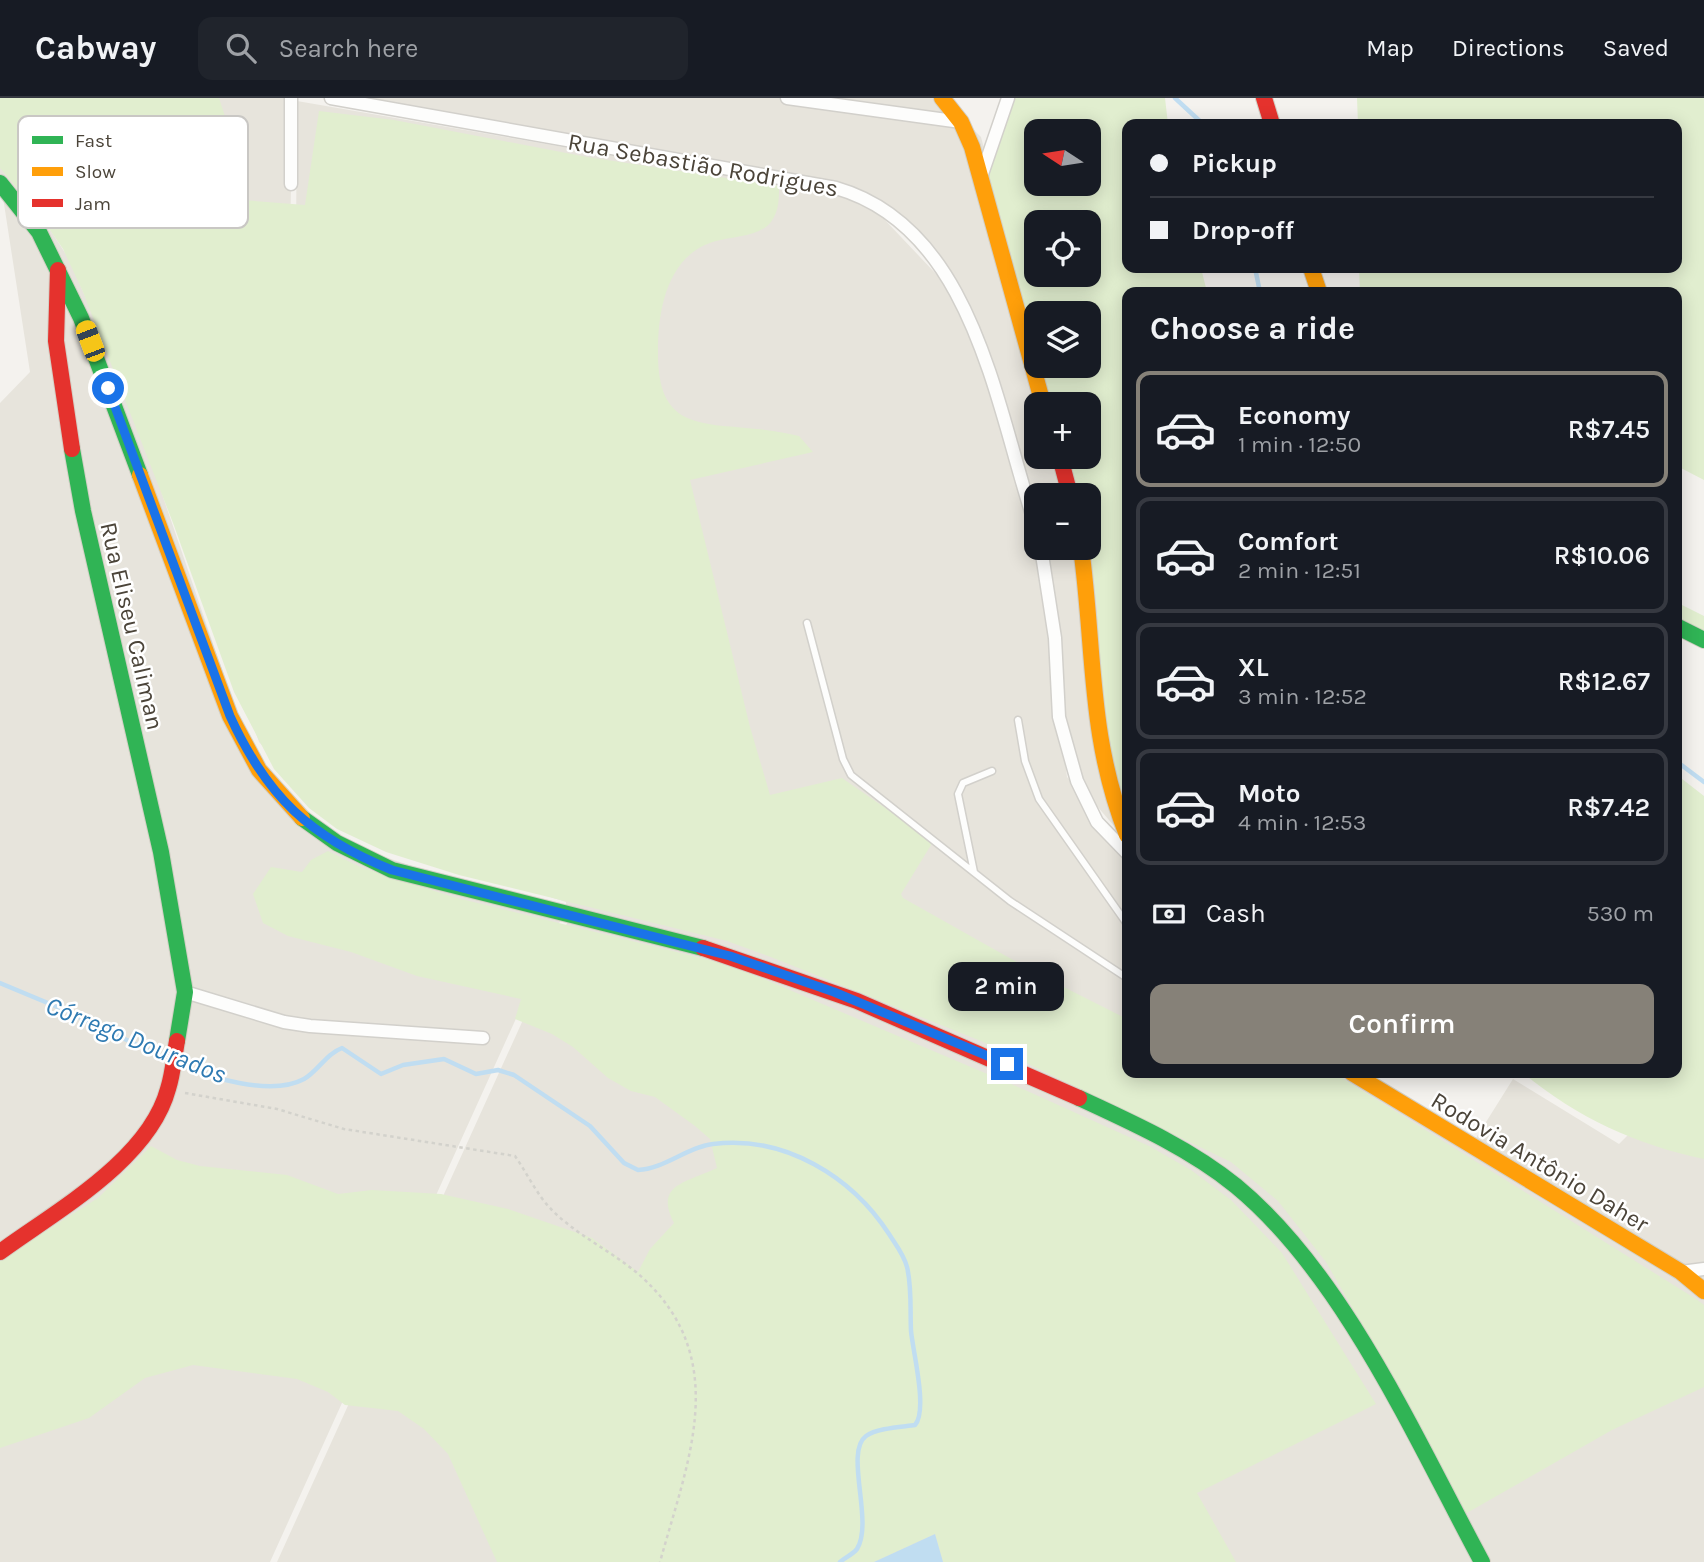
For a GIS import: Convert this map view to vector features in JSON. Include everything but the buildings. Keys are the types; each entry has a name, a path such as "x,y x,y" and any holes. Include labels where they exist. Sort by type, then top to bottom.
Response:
{"main road":[{"path":"942,98 961,122 981,178 1041,392"},
{"path":"1264,98 1270,119"},
{"path":"0,183 18,206"},
{"path":"36,228 58,266 126,435 230,716 247,753 267,783 308,826 358,856 392,870 704,948 834,992 1007,1064 1119,1116 1195,1157 1240,1189 1280,1228 1326,1291 1362,1346 1482,1562"},
{"name":"Rua Eliseu Caliman","path":"0,1252 119,1164 148,1130 168,1091 185,992 161,852 83,511 67,423 56,341 58,266"},
{"path":"1083,560 1087,581 1096,741 1122,824"},
{"path":"1682,629 1704,639"},
{"name":"Rodovia Antônio Daher","path":"1360,1078 1681,1272 1704,1291"}],"street":[{"path":"291,98 291,184"},
{"name":"Rua Sebastião Rodrigues","path":"331,98 403,104 836,188 855,193 880,207 926,247 956,289 986,368 1024,489"},
{"path":"787,98 961,122"},
{"path":"981,178 1008,98"},
{"path":"1043,560 1055,638 1059,717 1077,781 1097,821 1122,848"},
{"path":"185,992 284,1022 483,1038"},
{"path":"1681,1272 1704,1269"}],"lane":[{"path":"807,623 842,759 851,775 1010,901 1122,975"},
{"path":"1018,720 1025,761 1039,799 1122,917"},
{"path":"974,872 958,794 963,783 992,771"}],"path":[{"path":"168,1091 277,1109 344,1129 515,1156 550,1208 643,1279 686,1335 695,1367 693,1438 660,1562"}],"shaded area":[{"path":"146,98 293,98 290,234 224,233 221,228 248,228 248,116 156,116"},
{"path":"333,98 942,98 981,137 1024,301 1024,378 1036,378 1036,392 1024,392 1024,467 960,294 867,196"},
{"path":"297,101 865,199 956,295 1026,483 1024,483 1024,560 1039,560 1067,777 1122,839 1122,1078 1361,1078 1471,1146 1513,1079 1619,1144 1638,1125 1704,1149 1704,1562 277,1562 567,923 566,902 343,831 259,742 153,432 104,323 53,228 197,228 221,240 296,238"},
{"path":"0,128 18,137 18,162"},
{"path":"0,152 18,180 18,228 49,228 69,259 131,403 248,746 335,840 562,917 270,1562 0,1562 0,403 30,372 0,178"},
{"path":"1025,469 1068,469 1072,483 1030,483"},
{"path":"1044,560 1093,560 1106,611 1100,781 1122,835 1072,777"}],"green space":[{"path":"0,98 219,98 225,116 18,116 18,189 0,168"},
{"path":"1008,98 1165,98 1167,119 1122,119 1122,273 1202,273 1206,287 1122,287 1122,793 1106,738 1098,685 1097,608 1091,560 1101,560 1101,483 1074,483 1070,469 1101,469 1101,392 1045,392 1040,378 1101,378 1101,301 1024,301 1024,318 988,178"},
{"path":"1357,98 1704,98 1704,480 1682,469 1682,287 1360,287 1359,273 1682,273 1682,119 1358,119"},
{"path":"319,111 394,120 587,157 779,186 777,209 774,218 766,227 700,248 677,270 669,285 660,318 658,351 665,395 673,408 685,417 716,425 799,436 813,452 690,480 750,727 770,795 842,778 930,839 931,845 901,894 903,898 1038,974 1122,1016 1122,1078 1342,1078 1696,1299 1704,1305 1704,1387 1612,1430 1465,1514 1395,1382 1326,1262 1278,1201 1231,1162 981,1041 776,959 727,941 459,875 386,852 337,829 309,808 274,769 234,692 173,523 83,292 63,249 49,228 248,228 248,200 305,205"},
{"path":"1682,605 1704,616 1704,638 1682,627"},
{"path":"1682,779 1704,796 1704,1159 1654,1146 1608,1127 1529,1078 1682,1078"},
{"path":"328,851 360,867 453,897 721,963 1025,1090 1149,1146 1191,1170 1231,1200 1282,1253 1376,1404 1197,1493 1236,1562 943,1562 935,1534 874,1562 497,1562 448,1454 424,1429 398,1411 345,1405 328,1392 297,1379 193,1365 145,1378 89,1418 0,1448 0,1260 98,1198 151,1146 177,1160 200,1166 287,1175 338,1194 372,1190 441,1194 508,1209 592,1238 638,1272 650,1249 674,1223 668,1200 671,1192 676,1186 717,1168 710,1139 695,1126 655,1097 631,1091 608,1078 573,1047 552,1034 515,1019 521,999 417,976 351,952 288,936 263,923 253,894 271,867 302,872 311,860"}],"water":[{"path":"935,1534 943,1562 874,1562"}],"waterway":[{"path":"1175,98 1198,119"},
{"path":"1256,273 1259,287"},
{"path":"1682,766 1704,782"},
{"name":"Córrego Dourados","path":"0,983 67,1011 168,1060"},
{"name":"Córrego Dourados","path":"176,1063 221,1079 257,1086 274,1086 304,1079 331,1054 342,1048 381,1074 403,1065 444,1059 476,1074 498,1070 514,1075 590,1126 624,1163 638,1170 657,1166 703,1146 740,1143 791,1153 836,1178 874,1213 906,1263 910,1283 911,1331 920,1394 919,1418 915,1425 876,1431 866,1436 860,1444 858,1472 861,1537 857,1549 840,1562"}],"traffic: fast":[{"path":"0,183 18,206"},
{"path":"36,228 81,318 140,475"},
{"path":"72,449 83,511 161,852 185,992 177,1041"},
{"path":"1682,629 1704,640"},
{"path":"302,818 337,843 392,870 703,948"},
{"path":"1079,1098 1160,1137 1218,1172 1275,1223 1311,1265 1375,1362 1482,1562"}],"traffic: slow":[{"path":"942,98 961,122 972,147 1040,392"},
{"path":"1313,273 1317,287"},
{"path":"140,475 230,716 259,770 302,818"},
{"path":"1082,560 1099,728 1105,763 1122,821"},
{"path":"1360,1078 1681,1272 1704,1291"}],"traffic: jam":[{"path":"1264,98 1270,119"},
{"path":"58,270 56,341 72,449"},
{"path":"1063,469 1067,483"},
{"path":"703,948 857,1001 1079,1098"},
{"path":"0,1252 98,1182 142,1139 158,1115 168,1089 177,1041"}],"route":[{"path":"108,388 230,716 247,753 267,783 308,826 333,843 392,870 730,956 834,992 1007,1064"}]}
